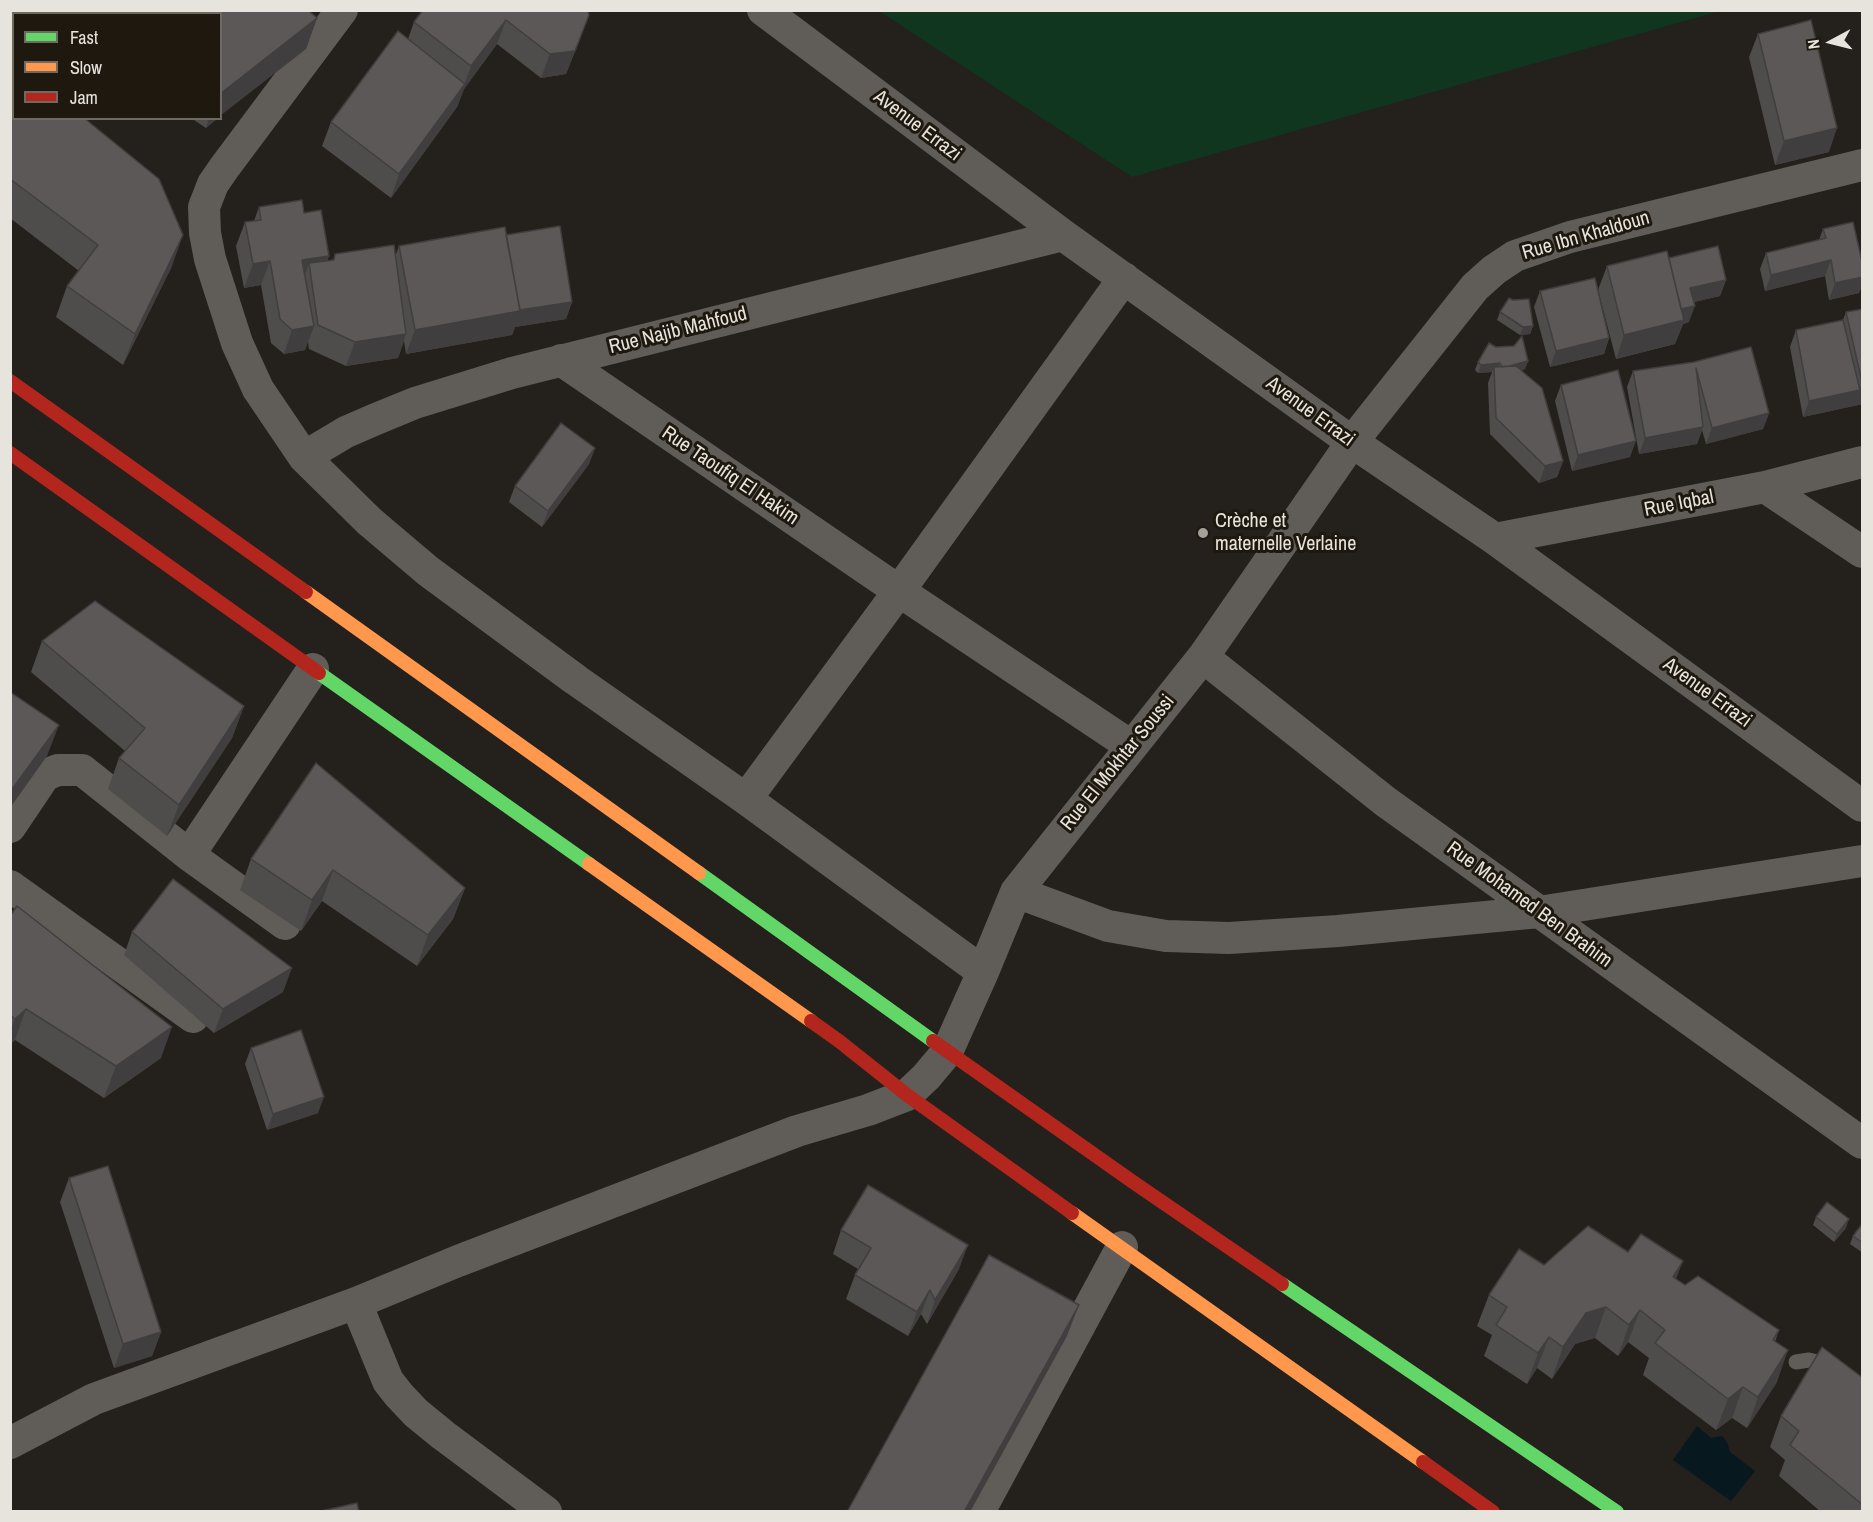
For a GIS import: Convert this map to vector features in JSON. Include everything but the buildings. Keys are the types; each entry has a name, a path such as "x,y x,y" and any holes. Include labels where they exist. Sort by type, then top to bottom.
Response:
{"main road":[{"path":"10,381 947,1052 1133,1182 1617,1512"},
{"path":"10,453 838,1041 908,1095 1493,1512"}],"street":[{"path":"342,10 224,168 213,184 204,207 210,259 237,343 258,389 304,457 369,521 428,571 983,972"},
{"name":"Avenue Errazi","path":"763,10 1063,235 1352,442 1495,539 1863,806"},
{"name":"Rue Ibn Khaldoun","path":"1352,442 1475,287 1515,256 1570,237 1863,165"},
{"name":"Rue Najib Mahfoud","path":"304,457 346,432 415,403 512,373 1063,235"},
{"path":"746,799 1124,278"},
{"name":"Rue Taoufiq El Hakim","path":"561,360 1131,746"},
{"name":"Rue El Mokhtar Soussi","path":"908,1095 947,1052 1016,892 1203,657 1352,442"},
{"name":"Rue Iqbal","path":"1495,539 1765,487 1863,462"},
{"path":"1765,487 1863,552"},
{"name":"Rue Mohamed Ben Brahim","path":"1203,657 1386,802 1863,1143"},
{"path":"189,855 314,669"},
{"path":"10,827 45,775 58,770 82,770 189,855 285,924"},
{"path":"1016,892 1108,926 1167,936 1228,938 1338,932 1539,912 1863,861"},
{"path":"10,886 193,1017"},
{"path":"10,1443 94,1399 356,1303 458,1261 797,1131 868,1110 908,1095"},
{"path":"979,1512 1122,1247"},
{"path":"356,1303 388,1381 399,1395 416,1413 443,1435 546,1512"}],"lane":[{"path":"1796,1362 1809,1360 1826,1364 1863,1392"}],"green space":[{"path":"879,11 1720,11 1132,177"}],"water":[{"path":"1697,1426 1711,1438 1722,1436 1730,1452 1755,1471 1731,1501 1673,1460"}],"traffic: fast":[{"path":"319,673 589,864"},
{"path":"699,873 933,1041"},
{"path":"1282,1284 1617,1512"}],"traffic: slow":[{"path":"306,592 699,873"},
{"path":"589,864 811,1021"},
{"path":"1072,1213 1423,1462"}],"traffic: jam":[{"path":"10,381 306,592"},
{"path":"10,453 319,673"},
{"path":"811,1021 907,1095 1072,1213"},
{"path":"933,1041 1282,1284"},
{"path":"1423,1462 1493,1512"}],"place":[{"name":"Crèche et maternelle Verlaine","path":"1203,533"}]}
